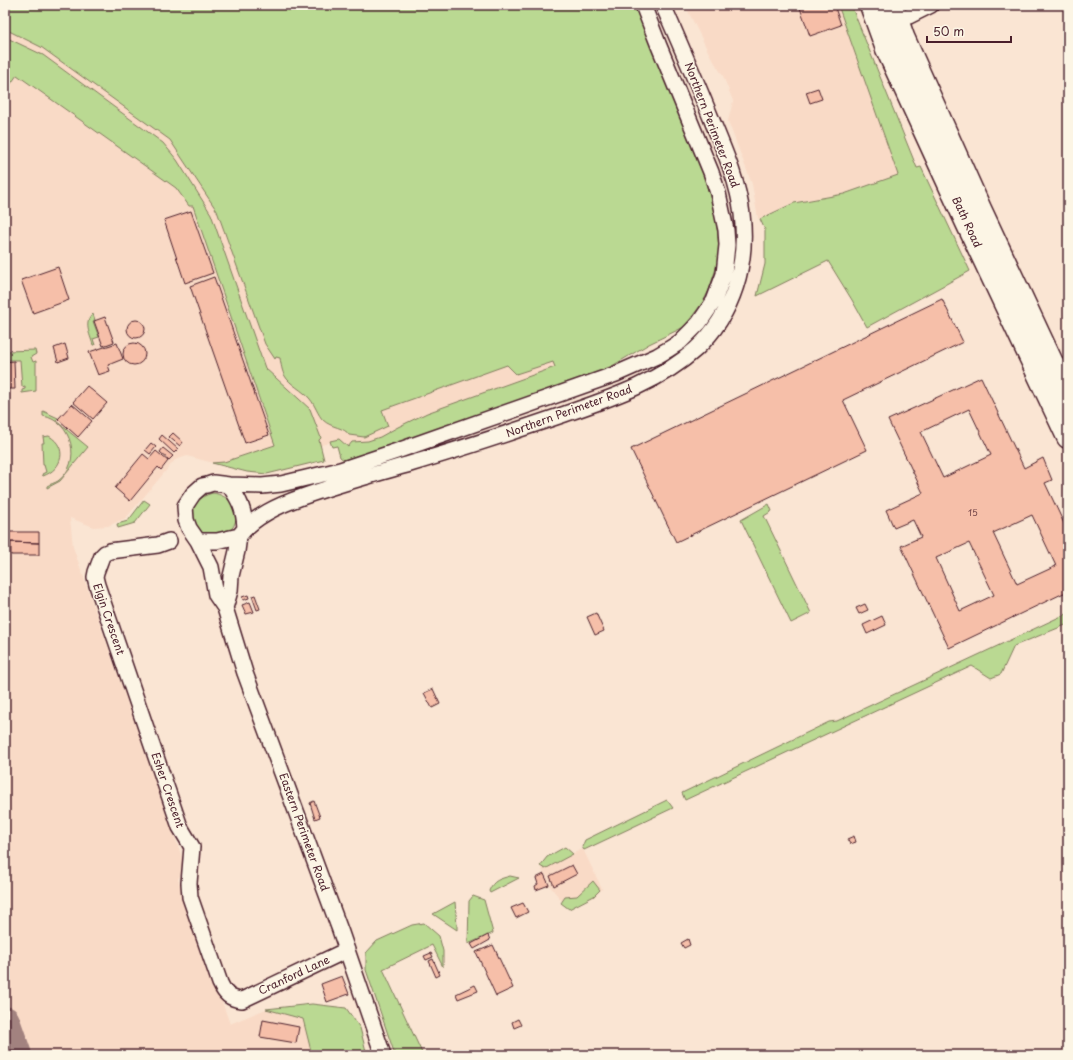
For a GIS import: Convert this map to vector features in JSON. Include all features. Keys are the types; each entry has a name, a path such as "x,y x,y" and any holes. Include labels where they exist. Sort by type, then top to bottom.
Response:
{"highway":[{"name":"Bath Road","path":"871,5 894,17 980,209 1068,397"},
{"name":"Bath Road","path":"894,17 887,49 1068,438"}],"street":[{"name":"Northern Perimeter Road","path":"229,485 262,486 302,480 340,470 397,451 616,374 640,364 680,342 699,323 714,300 724,274 727,245 726,230 718,193 711,172 643,5"},
{"name":"Northern Perimeter Road","path":"242,532 274,509 302,496 490,439 600,402 629,390 673,367 696,349 718,323 734,294 742,262 743,233 739,197 722,144 663,5"},
{"path":"894,17 931,5"},
{"path":"225,608 242,532 244,514 241,503 229,485 213,483 197,490 188,500 185,506 186,520 189,528 198,541 217,541 242,532"},
{"name":"Elgin Crescent","path":"130,681 97,585 95,577 96,572 102,556 105,553 110,551 158,545 169,541"},
{"name":"Eastern Perimeter Road","path":"198,541 211,567 216,595 225,608 245,673 347,950 383,1055"},
{"name":"Esher Crescent","path":"130,681 180,827 192,847 188,891 191,902 222,988 231,998 242,1000"},
{"name":"Cranford Lane","path":"242,1000 347,950"}],"shaded area":[{"path":"5,5 649,329 353,452 335,441 322,445 307,465 267,474 247,472 187,456 175,460 126,518 108,526 94,527 70,518 73,547 185,866 178,879 230,1024 266,1009 303,1019 312,1055 5,1055"},
{"path":"685,5 838,5 899,175 844,194 794,203 758,219 752,184 728,121 733,101 723,76 710,55"},
{"path":"583,849 602,889 594,897 566,906 549,885 541,867"}],"green space":[{"path":"5,5 636,5 698,158 716,216 719,248 718,262 709,290 703,302 684,327 649,344 607,369 345,461 340,457 337,446 332,447 330,441 339,439 348,447 352,442 368,441 380,437 427,413 555,367 553,362 516,374 507,365 382,410 388,426 364,437 349,435 344,430 326,423 321,418 312,401 287,379 283,372 280,358 276,357 275,359 265,344 217,211 170,140 41,47 5,29"},
{"path":"838,5 851,5 917,168 921,167 970,271 867,327 828,261 757,296 765,264 765,230 760,219 794,203 844,194 898,175"},
{"path":"5,37 43,55 163,143 177,160 211,214 265,368 310,409 321,438 319,440 324,460 267,474 247,472 212,463 224,462 275,445 193,206 189,206 176,188 17,75 5,92"},
{"path":"93,314 95,320 93,321 99,337 93,339 95,345 93,345 88,325 88,321"},
{"path":"35,350 36,354 31,357 33,362 36,361 36,391 22,393 25,386 22,387 20,360 5,360 5,355 8,354 8,351"},
{"path":"43,411 58,418 56,421 88,447 60,481 47,488 47,486 58,481 66,473 72,454 71,444 67,434 53,419 43,416"},
{"path":"49,436 59,446 61,458 59,463 50,473 43,476 42,474 46,472 43,465 42,443 44,443 43,437"},
{"path":"213,493 223,496 232,503 236,512 235,523 234,526 226,533 205,535 198,530 193,514 198,501 202,497"},
{"path":"144,500 150,504 135,523 118,528 117,524 128,521"},
{"path":"769,504 772,511 764,516 811,613 791,623 741,520"},
{"path":"1068,613 1068,624 1014,646 1001,674 991,678 972,666 685,800 682,793 829,722 837,721"},
{"path":"667,800 673,808 584,850 582,847 585,840"},
{"path":"565,847 573,854 545,869 540,866 547,857"},
{"path":"510,876 519,878 490,893 489,891 495,882"},
{"path":"593,881 600,890 594,896 569,909 561,903 565,897 577,896"},
{"path":"473,896 484,900 493,933 468,944 469,901"},
{"path":"455,902 457,926 457,930 433,914"},
{"path":"424,923 439,936 443,951 443,967 432,945 383,969 423,1055 395,1055 366,970 366,953 377,941 412,925"},
{"path":"312,1004 346,1008 360,1028 367,1055 312,1055 303,1019 266,1009"}],"building":[{"path":"799,5 834,5 841,25 810,36"},
{"path":"818,88 822,99 810,103 806,92"},
{"path":"191,211 213,273 185,283 164,220"},
{"path":"58,267 69,300 33,313 21,280"},
{"path":"5,268 7,331 5,331"},
{"path":"214,277 269,435 245,443 190,286"},
{"path":"942,299 963,342 843,400 867,450 676,542 631,449"},
{"path":"105,317 114,342 103,346 94,321"},
{"path":"132,320 140,320 145,325 143,336 140,338 132,338 127,333 127,325"},
{"path":"117,343 123,359 108,365 110,371 98,375 89,352"},
{"path":"134,343 142,346 145,354 142,362 134,365 126,362 123,354 126,346"},
{"path":"65,344 69,358 58,362 54,348"},
{"path":"14,361 15,389 5,389 5,362"},
{"path":"981,377 1024,468 1043,458 1052,480 1045,483 1068,532 1068,591 949,648 901,546 921,537 913,520 894,528 886,510 923,493 888,420","holes":["969,409 991,455 943,478 921,432","1032,515 1056,566 1017,584 993,533","969,543 994,595 960,611 936,558"]},
{"path":"87,386 107,403 93,419 73,402"},
{"path":"72,404 92,421 78,437 58,419"},
{"path":"173,433 183,442 180,446 169,437"},
{"path":"162,435 178,449 174,453 159,439"},
{"path":"151,443 156,447 150,454 145,450"},
{"path":"163,448 173,456 169,460 160,452"},
{"path":"156,451 168,461 161,470 158,467 130,501 115,488 143,454 149,459"},
{"path":"7,532 39,532 39,543 6,542"},
{"path":"11,542 39,543 39,555 11,555"},
{"path":"248,595 249,598 243,600 242,597"},
{"path":"255,595 260,609 257,610 252,596"},
{"path":"250,602 254,612 246,614 242,605"},
{"path":"865,604 868,610 859,614 856,608"},
{"path":"596,613 604,631 595,635 587,617"},
{"path":"882,616 886,625 867,634 863,625"},
{"path":"433,689 440,704 432,708 424,693"},
{"path":"314,801 320,817 315,819 310,803"},
{"path":"854,836 856,842 850,844 847,839"},
{"path":"572,865 577,874 554,886 550,876"},
{"path":"544,874 549,885 536,890 535,886 538,884 536,878"},
{"path":"523,903 528,912 516,918 511,908"},
{"path":"488,935 490,940 474,949 471,944"},
{"path":"688,939 690,945 684,948 681,943"},
{"path":"493,945 513,988 496,996 476,952"},
{"path":"431,953 433,957 426,960 424,956"},
{"path":"433,959 440,975 436,977 429,961"},
{"path":"342,976 349,994 327,1002 321,984"},
{"path":"475,985 478,991 458,999 456,994"},
{"path":"518,1019 521,1025 514,1028 512,1022"},
{"path":"263,1020 299,1027 296,1043 260,1037"}],"taxiway":[{"path":"5,1021 17,1055"}]}
